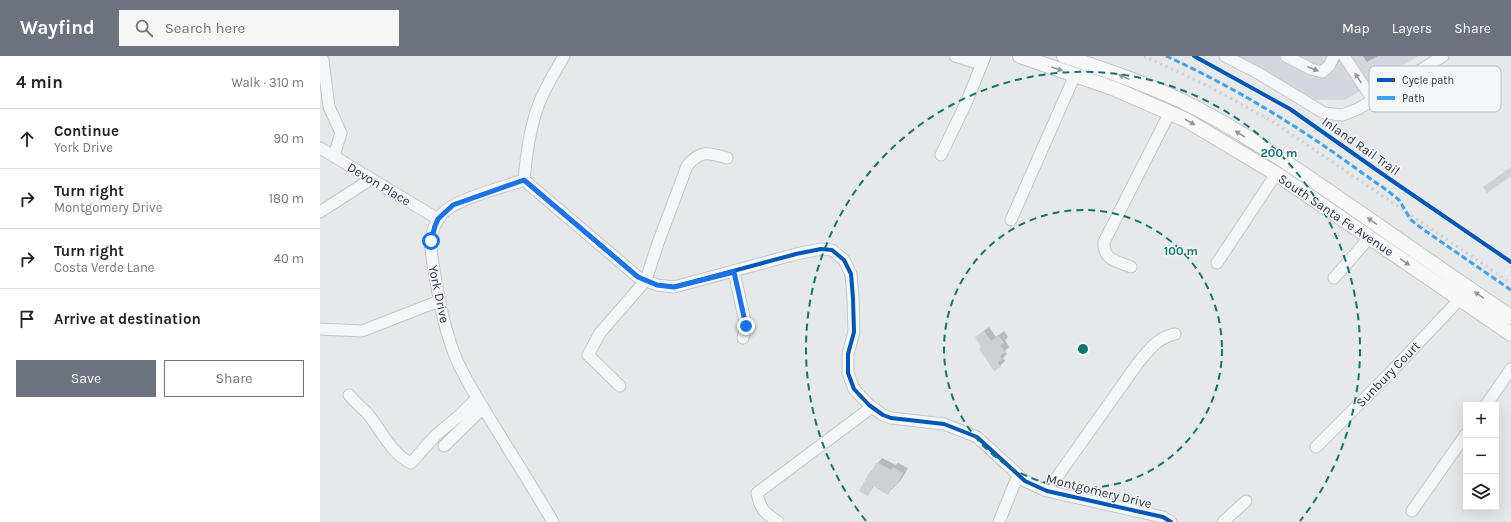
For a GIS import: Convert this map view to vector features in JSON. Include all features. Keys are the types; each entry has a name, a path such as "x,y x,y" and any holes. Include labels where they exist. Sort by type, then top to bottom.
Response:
{"main road":[{"name":"South Santa Fe Avenue","path":"1020,56 1115,89 1170,112 1216,137 1276,174 1511,334"},
{"name":"South Santa Fe Avenue","path":"1064,56 1120,75 1162,92 1193,107 1229,128 1286,162 1511,317"}],"street":[{"path":"524,180 530,133 536,110 546,88 564,56"},
{"path":"955,56 974,62 976,56"},
{"path":"941,154 967,101 985,56"},
{"path":"1225,56 1258,73 1324,114 1342,114 1358,109 1369,102"},
{"path":"1286,56 1311,69 1322,72 1329,66 1334,56"},
{"path":"1344,56 1369,94"},
{"path":"1427,66 1443,56"},
{"path":"324,58 324,107 341,133 334,156"},
{"path":"1011,220 1075,75"},
{"path":"1131,267 1109,258 1105,254 1104,242 1170,112"},
{"name":"Devon Place","path":"320,148 438,219"},
{"path":"620,386 588,355 600,333 646,280 658,242 687,166 694,158 701,154 717,155 727,158"},
{"path":"1217,263 1276,174"},
{"path":"320,212 371,179"},
{"name":"York Drive","path":"524,180 453,205 438,219 431,241 430,250 439,301 448,338 463,375 553,522"},
{"name":"Montgomery Drive","path":"524,180 638,277 657,285 674,287 796,254 821,249 832,250 844,260 851,274 854,332 848,354 848,373 854,389 872,407 882,415 891,418 944,424 977,437 1025,481 1047,491 1163,517 1171,522"},
{"path":"1334,278 1370,237"},
{"path":"734,272 746,326 743,338"},
{"name":"Sunbury Court","path":"1316,447 1390,373 1459,300"},
{"path":"320,329 362,331 439,301"},
{"path":"1047,491 1151,347 1166,336 1175,334"},
{"path":"1488,402 1511,369"},
{"path":"349,395 367,413 397,453 403,459 411,463 436,435 460,416 477,398"},
{"path":"778,522 764,512 760,507 757,492 872,407"},
{"path":"444,446 483,408"},
{"path":"1412,511 1463,438"},
{"path":"999,522 1018,475"},
{"path":"1223,522 1246,502"}],"shaded area":[{"path":"1238,56 1419,56 1402,66 1369,66 1369,86 1345,100 1316,100"}],"building":[{"path":"1511,167 1511,176 1487,193 1483,187"},
{"path":"984,331 991,341 999,336 1004,343 1000,345 1005,352 1000,356 1002,359 998,363 1001,367 994,371 979,349 981,347 975,337"},
{"path":"877,462 891,470 893,467 903,473 896,486 894,485 888,495 873,486 868,496 859,491"}],"railway":[{"path":"1144,56 1210,87 1275,123 1511,283"}],"marked path":[{"path":"1166,56 1200,72 1251,100 1322,145 1399,200 1411,220 1424,230 1511,290"}],"cycle path":[{"name":"Inland Rail Trail","path":"1194,56 1290,109 1511,262"},
{"path":"524,180 638,277 657,285 674,287 796,254 821,249 832,250 844,260 851,274 854,332 848,354 848,373 854,389 869,405 883,415 891,418 944,424 977,437 1025,481 1047,491 1163,517 1171,522"}],"route":[{"path":"431,241 438,219 453,205 524,180 638,277 657,285 674,287 734,272 746,326"}]}
